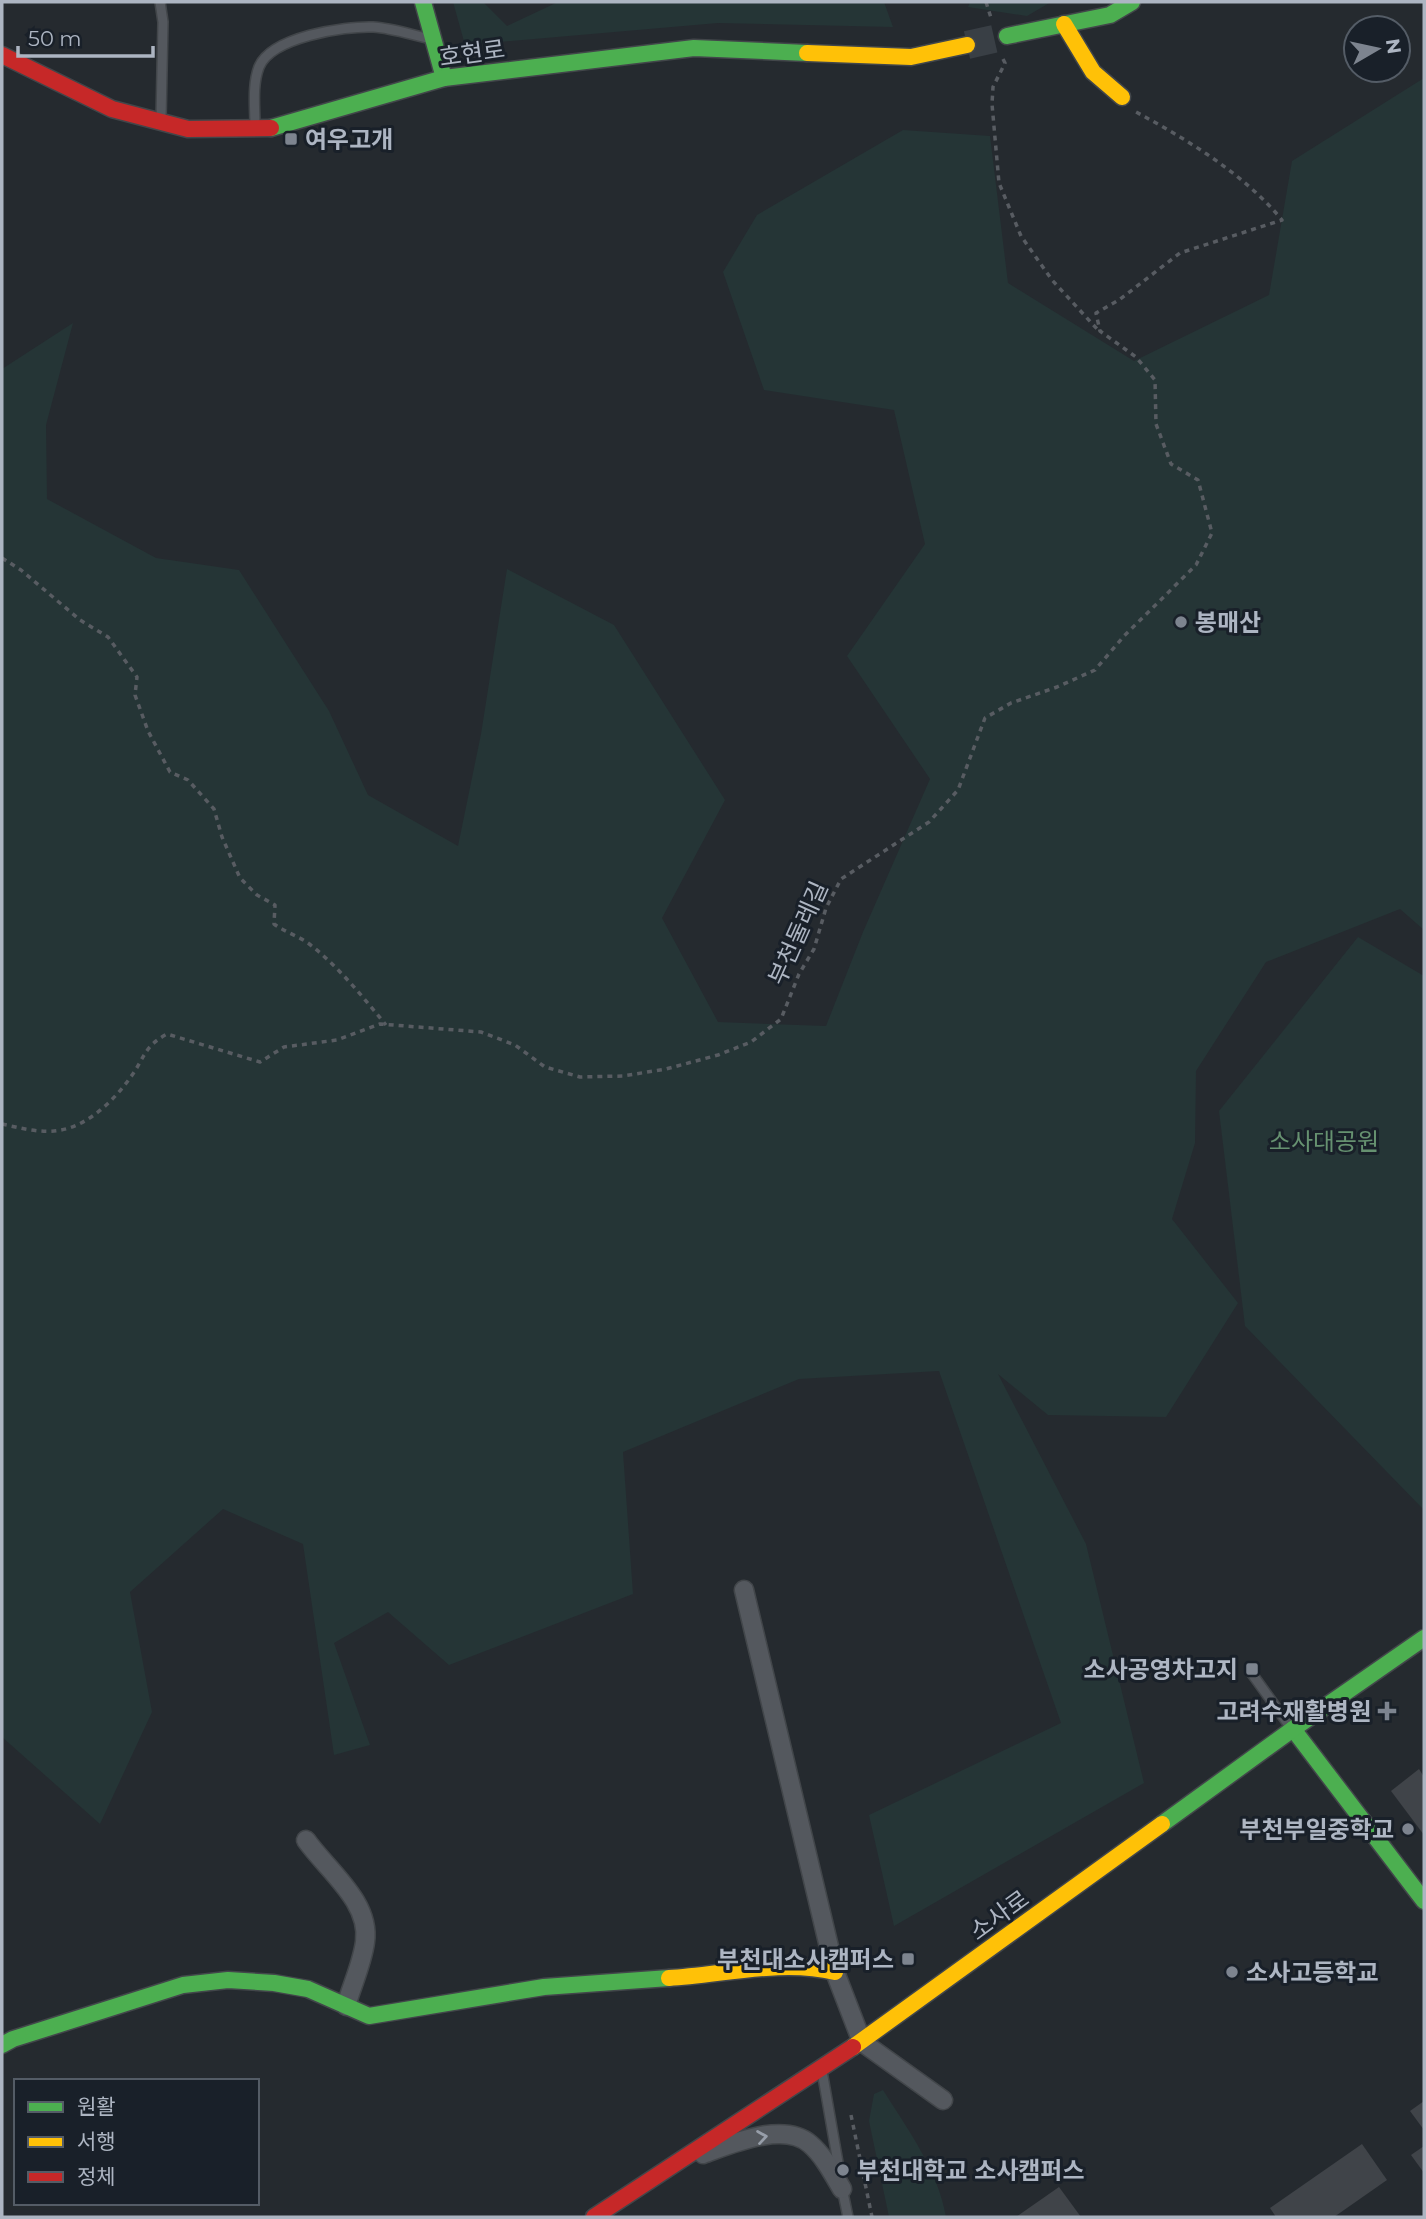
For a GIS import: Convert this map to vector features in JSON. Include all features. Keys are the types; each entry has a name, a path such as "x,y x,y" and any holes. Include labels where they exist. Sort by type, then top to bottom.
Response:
{"street":[{"path":"424,2 444,78"},
{"path":"1004,44 1065,24 1110,15 1132,2"},
{"path":"1065,24 1093,72 1122,97"},
{"name":"호현로","path":"2,55 112,108 188,129 273,128 444,78 694,48 911,57 967,45"},
{"path":"744,1590 835,1972 862,2042 943,2100"},
{"name":"소사로","path":"593,2217 862,2042 1424,1638"},
{"path":"1293,1730 1424,1901"},
{"path":"306,1840 362,1913 366,1926 363,1954 346,2006"},
{"path":"2,2045 13,2039 183,1985 228,1980 274,1983 308,1989 369,2016 544,1987 687,1977 744,1969 819,1968 835,1972"},
{"path":"674,2165 753,2137 798,2136 823,2158 842,2189"}],"lane":[{"path":"160,2 163,22 160,122"},
{"path":"255,128 256,79 263,59 276,47 324,33 375,27 434,40"},
{"path":"1250,1671 1293,1730"},
{"path":"821,2069 848,2217"}],"path":[{"path":"986,2 993,26"},
{"name":"부천둘레길","path":"2,1124 27,1129 61,1130 81,1123 104,1108 130,1079 150,1043 167,1034 260,1062 284,1047 337,1041 380,1024 481,1032 515,1045 545,1067 580,1077 623,1076 666,1069 719,1055 751,1042 781,1018 799,974 814,949 827,908 841,879 929,822 958,790 985,718 1011,703 1095,670 1124,636 1196,565 1212,533 1198,480 1171,464 1156,424 1155,380 1136,357 1100,331 1052,280 1021,236 999,183 992,104 993,88 1005,63 1004,44"},
{"path":"1100,331 1096,313 1118,300 1180,253 1282,220 1269,204 1231,173 1173,132 1133,111 1122,97"},
{"path":"2,558 21,570 80,620 108,637 137,677 135,695 148,732 170,772 188,780 214,809 222,837 240,878 257,895 275,905 274,924 306,942 349,980 386,1025"},
{"path":"851,2115 872,2217"}],"green space":[{"path":"453,2 483,2 507,26 558,2 884,2 893,27 718,23 465,45"},
{"path":"970,2 1051,2 1027,16 968,7"},
{"path":"1424,78 1424,930 1400,909 1266,962 1196,1071 1195,1143 1172,1219 1238,1303 1166,1417 1048,1415 998,1374 1086,1544 1144,1783 894,1926 869,1815 1061,1723 939,1371 799,1379 623,1452 633,1594 449,1665 388,1612 334,1643 370,1745 334,1755 303,1544 223,1509 130,1592 152,1712 100,1824 2,1737 2,369 73,323 46,425 47,499 156,558 239,570 329,711 368,795 458,846 481,734 507,569 614,625 725,800 662,918 718,1022 826,1026 863,932 930,779 847,656 925,544 894,410 764,390 723,272 757,215 903,130 990,136 1008,283 1134,361 1269,295 1292,161"},
{"name":"소사대공원","path":"1358,937 1424,976 1424,1510 1245,1326 1219,1111"},
{"path":"883,2090 929,2167 946,2217 889,2217 869,2121 874,2094"}],"building":[{"path":"1419,1769 1424,1777 1424,1835 1391,1791"},
{"path":"1424,2101 1424,2130 1410,2111"},
{"path":"1362,2144 1387,2180 1334,2217 1276,2217 1270,2208"},
{"path":"1424,2146 1424,2173 1411,2155"},
{"path":"1059,2187 1081,2217 1016,2217"}],"tunnel":[{"path":"967,45 1007,36"}],"traffic: fast":[{"path":"423,2 444,78"},
{"path":"1007,36 1110,15 1132,2"},
{"path":"271,128 444,78 694,48 807,53"},
{"path":"1162,1824 1424,1638"},
{"path":"1293,1729 1424,1901"},
{"path":"2,2045 13,2039 183,1985 228,1980 274,1983 308,1989 369,2016 544,1987 669,1978"}],"traffic: slow":[{"path":"1064,24 1093,72 1122,97"},
{"path":"807,53 911,57 967,45"},
{"path":"853,2047 1162,1824"},
{"path":"669,1978 773,1967 815,1968 835,1972"}],"traffic: jam":[{"path":"2,55 112,109 188,129 271,128"},
{"path":"594,2217 853,2047"}],"place":[{"name":"여우고개","path":"291,139"},
{"name":"봉매산","path":"1181,622"},
{"name":"소사공영차고지","path":"1252,1669"},
{"name":"고려수재활병원","path":"1387,1711"},
{"name":"부천부일중학교","path":"1408,1829"},
{"name":"부천대소사캠퍼스","path":"908,1959"},
{"name":"소사고등학교","path":"1232,1972"},
{"name":"부천대학교 소사캠퍼스","path":"843,2170"}]}
